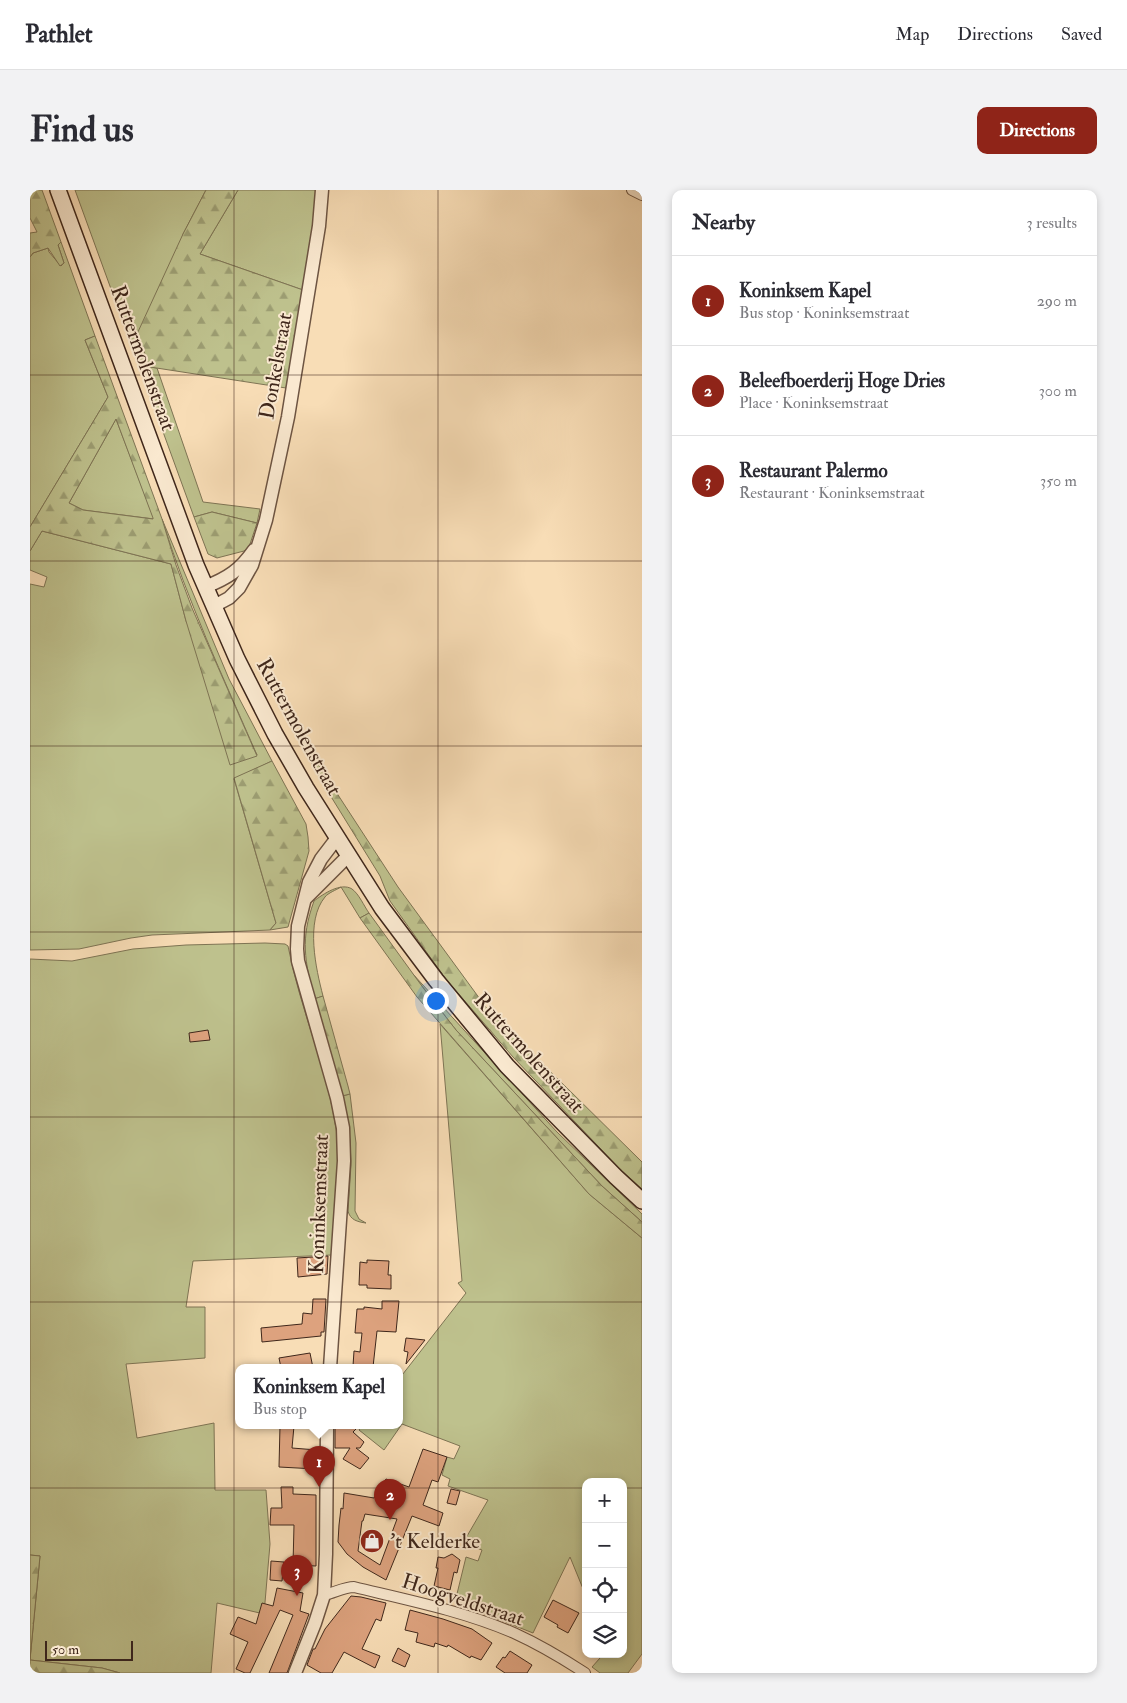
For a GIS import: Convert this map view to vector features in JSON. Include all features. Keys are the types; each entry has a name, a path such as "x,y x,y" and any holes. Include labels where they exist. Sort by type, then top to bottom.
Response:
{"main road":[{"name":"Ruttermolenstraat","path":"58,190 205,586 237,659 275,734 348,856 382,908 436,980 501,1059 616,1177 642,1201"}],"street":[{"name":"Donkelstraat","path":"214,606 229,598 239,588 252,565 266,520 288,417 319,226 322,190"},
{"path":"632,190 642,195"},
{"name":"Donkelstraat","path":"205,586 236,572 257,546"},
{"name":"Koninksemstraat","path":"330,1364 344,1152 343,1128 337,1098 298,961 297,934 309,882 321,859 337,838"},
{"name":"Koninksemstraat","path":"306,898 348,856"},
{"path":"295,1673 324,1595 327,1429"},
{"name":"Hoogveldstraat","path":"324,1595 339,1591 348,1586 460,1614 514,1633 562,1658 585,1673"}],"green space":[{"path":"30,190 42,190 61,242 58,245 64,263 60,266 48,248 33,253 30,257 30,233 37,232 30,218"},
{"path":"75,190 206,190 183,234 150,367 157,368 203,502 260,509 257,523 212,512 194,517"},
{"path":"206,190 238,190 200,254 303,290 286,388 150,367 137,334 183,234"},
{"path":"238,190 318,190 314,228 303,290 200,254"},
{"path":"61,242 95,336 85,340 108,397 30,527 30,257 33,253 48,248 49,252 61,266 64,263 58,245"},
{"path":"95,336 162,519 192,608 257,756 230,765 186,621 171,564 42,531 30,551 30,527 108,397 85,340","holes":["116,419 153,519 83,510 69,503"]},
{"path":"116,419 154,519 83,510 69,503"},
{"path":"212,512 257,523 249,547 244,551 217,558 208,554 194,517"},
{"path":"162,519 229,679 272,761 234,779 276,923 270,930 152,935 79,949 30,950 30,584 44,587 47,577 30,570 30,551 42,531 171,564 186,621 257,755 194,609"},
{"path":"312,755 398,887 488,1010 642,1162 642,1189 619,1168 513,1057 445,978 390,901 380,876 308,757"},
{"path":"272,761 306,824 309,851 288,927 270,930 276,923 234,778"},
{"path":"340,887 325,897 315,919 315,959 323,996 314,999 306,961 305,939 307,927 314,901 327,892"},
{"path":"341,887 348,887 355,891 369,913 360,918"},
{"path":"369,913 456,1030 602,1186 642,1222 642,1238 589,1194 417,997 360,918"},
{"path":"285,944 288,946 299,993 321,1063 333,1110 339,1164 332,1255 193,1261 186,1307 205,1307 205,1358 126,1364 137,1438 214,1423 215,1490 266,1490 270,1544 264,1614 217,1603 211,1673 120,1673 102,1668 30,1660 40,1556 30,1555 30,959 72,961 133,949 186,945"},
{"path":"412,973 557,1132 642,1214 642,1222 602,1186 456,1030"},
{"path":"323,996 350,1094 342,1096 314,999"},
{"path":"440,1024 589,1194 642,1238 642,1654 628,1673 600,1673 592,1667 600,1658 627,1658 627,1478 582,1478 582,1586 570,1557 533,1633 455,1602 466,1557 478,1561 482,1550 463,1543 488,1500 448,1486 450,1479 442,1475 447,1457 454,1459 460,1446 403,1424 403,1374 466,1293 458,1283 462,1281"},
{"path":"350,1094 356,1143 355,1211 359,1219 366,1223 352,1218 348,1211 351,1165 350,1140 342,1096"},
{"path":"360,1429 399,1429 384,1450 359,1430"},
{"path":"30,1555 40,1556 30,1659"},
{"path":"30,1660 102,1668 120,1673 30,1673"}],"building":[{"path":"208,1030 210,1040 190,1042 189,1033"},
{"path":"328,1256 327,1274 298,1277 297,1258"},
{"path":"367,1260 389,1261 388,1275 391,1275 391,1289 367,1288 367,1285 359,1285 360,1262 367,1263"},
{"path":"313,1299 326,1299 324,1332 321,1332 321,1336 262,1342 261,1328 302,1324 303,1313 312,1314"},
{"path":"382,1301 399,1301 396,1332 377,1331 373,1364 353,1364 354,1351 360,1352 362,1333 355,1333 357,1309 364,1309 364,1307 382,1309"},
{"path":"406,1338 425,1340 406,1364 408,1352 404,1351"},
{"path":"310,1353 312,1364 280,1364 279,1358"},
{"path":"280,1429 294,1429 292,1448 317,1450 316,1469 279,1467"},
{"path":"335,1429 356,1429 353,1432 364,1442 360,1448 356,1448 369,1458 360,1469 343,1459 350,1448 335,1448"},
{"path":"423,1449 447,1457 438,1482 432,1480 423,1505 443,1513 439,1526 412,1516 386,1580 363,1567 347,1554 338,1542 344,1493 374,1498 386,1479 409,1487","holes":["365,1514 397,1519 380,1565 358,1551 362,1521"]},
{"path":"281,1487 293,1487 293,1494 316,1495 316,1566 293,1565 294,1525 270,1525 271,1508 282,1508"},
{"path":"451,1489 460,1491 456,1505 447,1503"},
{"path":"452,1554 460,1560 457,1573 454,1572 450,1590 434,1586 438,1568 436,1568 438,1557 444,1558"},
{"path":"271,1561 284,1562 282,1581 270,1580"},
{"path":"277,1588 303,1593 300,1611 309,1614 287,1673 269,1673 293,1615 280,1610 250,1673 245,1673 236,1669 248,1642 230,1634 238,1617 256,1624 262,1603 273,1606"},
{"path":"351,1596 386,1603 381,1621 376,1619 362,1649 380,1656 375,1668 344,1652 332,1673 321,1673 307,1665 313,1649 315,1649 325,1629"},
{"path":"553,1600 579,1613 568,1633 544,1617"},
{"path":"410,1610 472,1629 492,1643 481,1660 471,1656 470,1658 448,1645 447,1647 435,1643 434,1647 416,1642 418,1633 405,1630"},
{"path":"398,1648 410,1655 405,1667 392,1661"},
{"path":"510,1651 532,1665 527,1673 505,1673 496,1667"}],"place":[{"name":"Koninksem Kapel","path":"319,1487"},
{"name":"Beleefboerderij Hoge Dries","path":"390,1520"},
{"name":"'t Kelderke","path":"372,1541"},
{"name":"Restaurant Palermo","path":"297,1596"}]}
